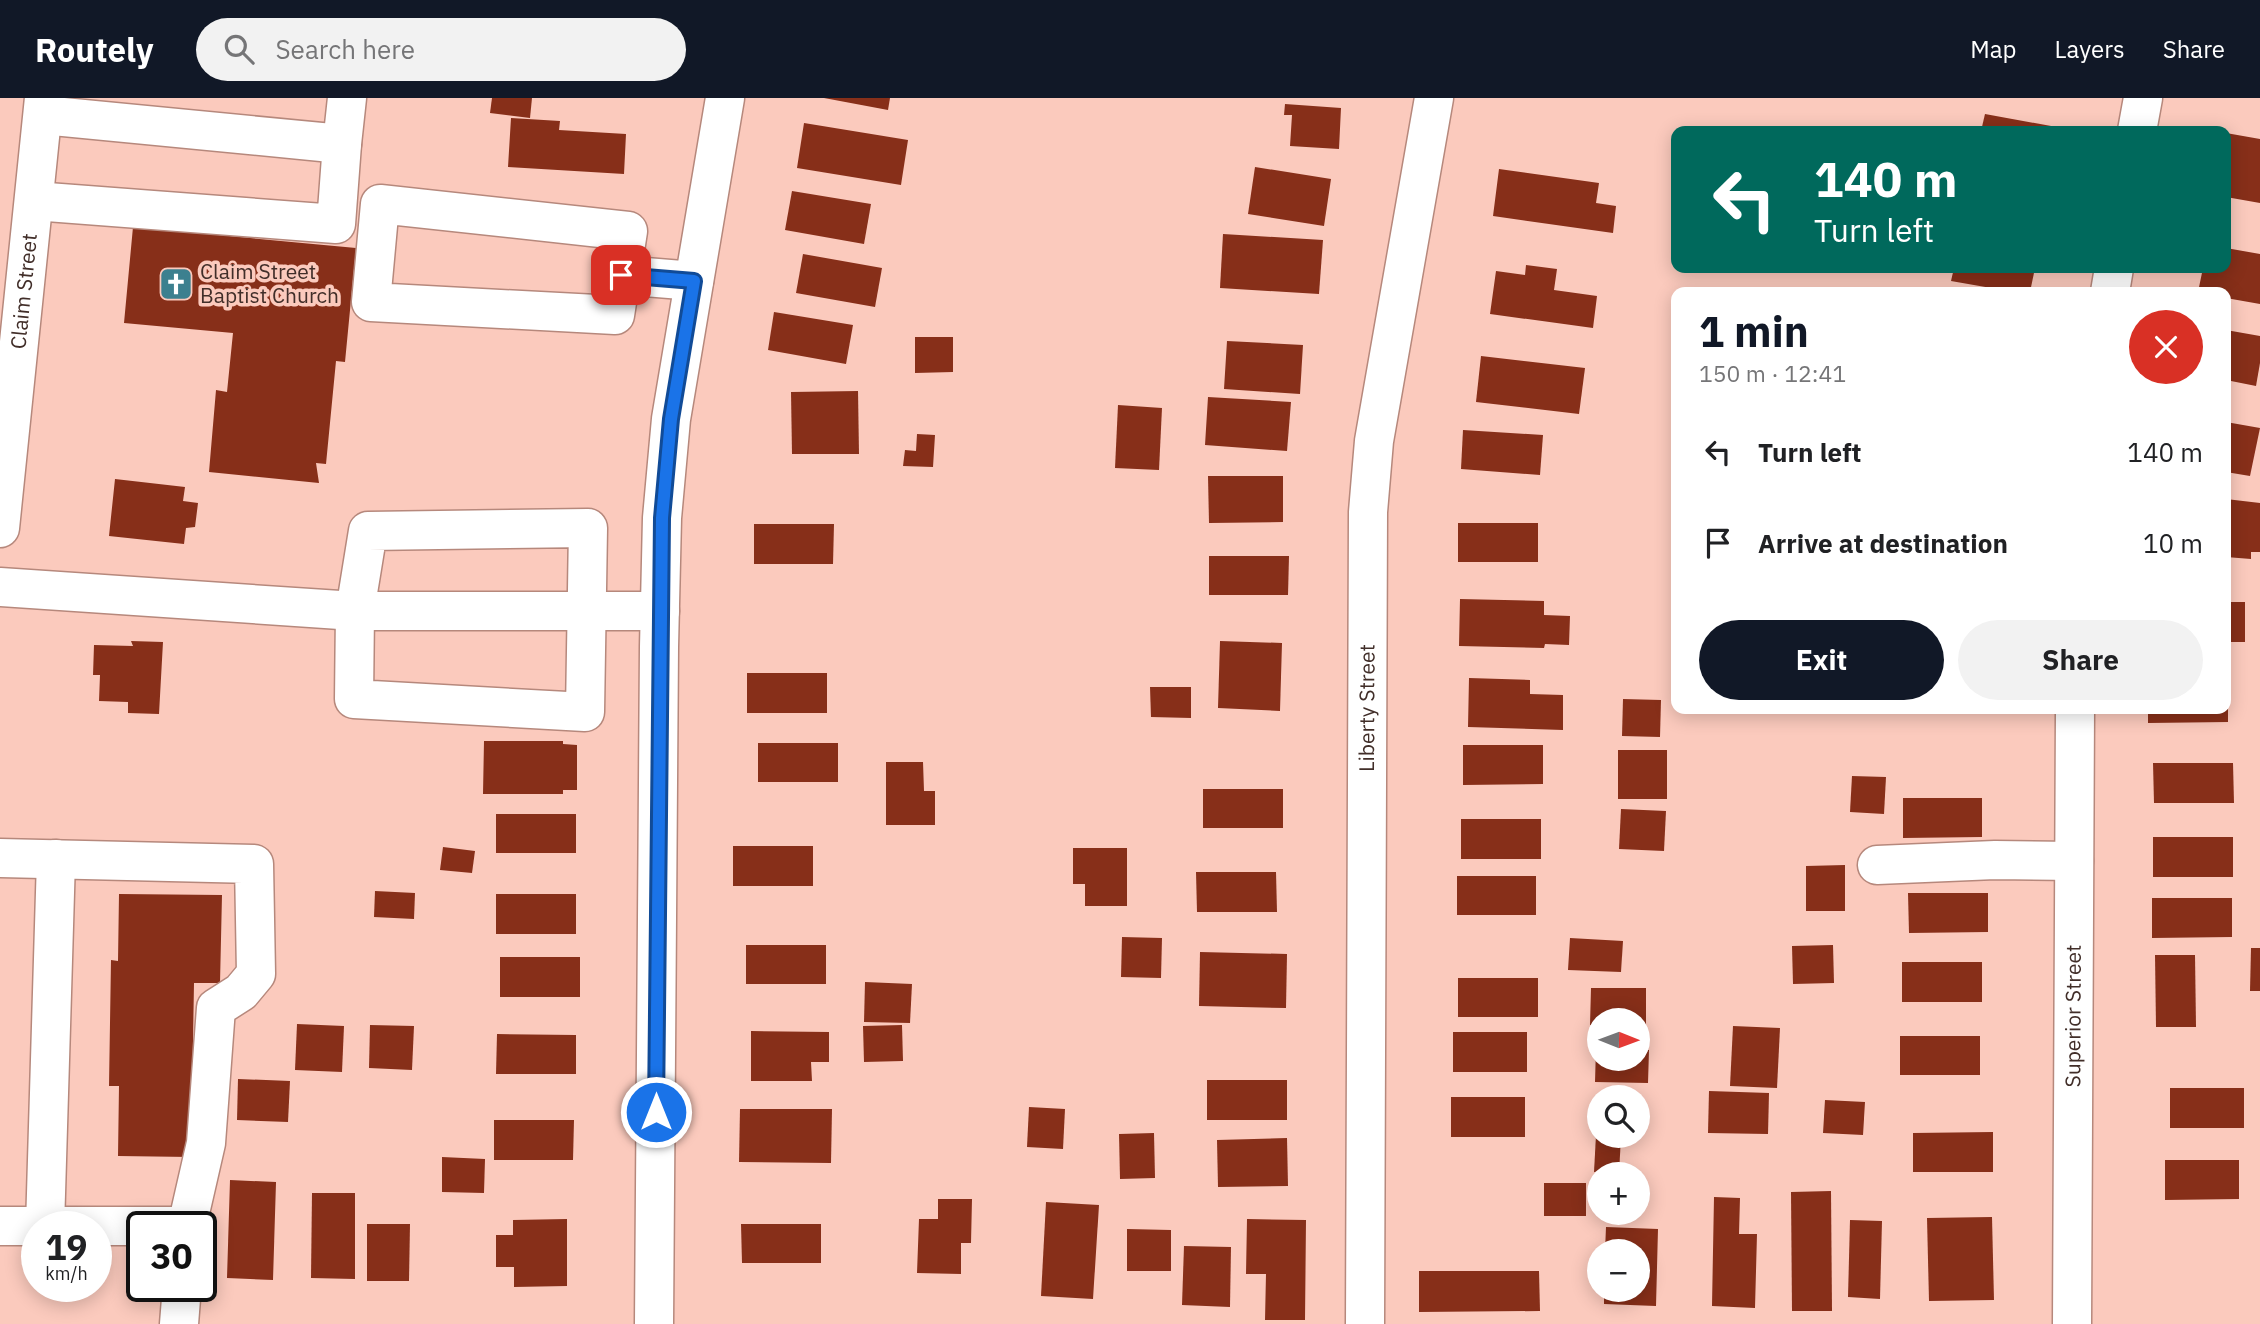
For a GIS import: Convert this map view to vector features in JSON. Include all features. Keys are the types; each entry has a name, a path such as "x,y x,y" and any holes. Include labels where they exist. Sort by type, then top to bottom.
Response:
{"street":[{"path":"337,211 346,98"},
{"path":"654,1324 662,518 671,419 724,98"},
{"name":"Liberty Street","path":"1364,1324 1368,512 1374,441 1434,98"},
{"path":"2138,126 2143,98"},
{"path":"44,107 342,144"},
{"name":"Claim Street","path":"0,528 2,485 44,107"},
{"path":"34,201 337,211 380,204 628,231 615,315 371,302 380,204"},
{"path":"621,275 694,281"},
{"path":"588,528 585,712 354,699 355,611 368,531 588,528"},
{"path":"0,587 355,611 660,611"},
{"name":"Superior Street","path":"2072,1324 2075,714"},
{"path":"0,858 254,864 256,974 241,992 216,1008 206,1143 190,1211"},
{"path":"45,1211 56,859"},
{"path":"1877,864 1996,860 2074,861"},
{"path":"0,1227 21,1227"},
{"path":"179,1324 181,1302"}],"building":[{"path":"492,98 532,98 530,118 490,113"},
{"path":"824,98 890,98 888,110"},
{"path":"1285,104 1341,108 1339,149 1290,146 1292,115 1284,115"},
{"path":"1985,114 2051,126 1982,126"},
{"path":"511,118 560,121 559,130 626,134 624,174 508,167"},
{"path":"804,123 908,140 901,185 797,168"},
{"path":"2231,134 2260,139 2260,203 2231,198"},
{"path":"1255,167 1331,179 1324,226 1248,214"},
{"path":"1499,169 1599,183 1596,203 1616,206 1613,233 1493,216"},
{"path":"792,191 871,204 864,244 785,230"},
{"path":"133,227 356,248 345,362 336,361 326,464 316,463 319,483 209,472 216,390 227,392 233,333 124,323"},
{"path":"1223,234 1323,240 1319,294 1220,288"},
{"path":"2231,249 2260,254 2260,304 2231,299 2231,287 2199,287 2202,273 2231,273"},
{"path":"803,254 882,268 875,307 796,293"},
{"path":"1526,265 1557,269 1554,290 1597,296 1593,328 1490,314 1496,271 1525,275"},
{"path":"1953,273 2034,273 2031,287 1985,287 1951,281"},
{"path":"774,312 853,325 846,364 768,350"},
{"path":"2231,331 2260,336 2260,363 2256,386 2231,381"},
{"path":"915,337 953,337 953,372 915,373"},
{"path":"1227,341 1303,345 1300,394 1224,389"},
{"path":"1481,356 1585,368 1579,414 1476,402"},
{"path":"858,391 859,454 792,454 791,392"},
{"path":"1208,397 1291,402 1287,451 1205,445"},
{"path":"1118,405 1162,408 1159,470 1115,468"},
{"path":"2231,423 2260,428 2250,476 2231,473"},
{"path":"1463,430 1543,435 1540,475 1461,469"},
{"path":"917,434 935,435 933,467 903,466 905,450 916,451"},
{"path":"1208,476 1283,476 1283,522 1209,523"},
{"path":"115,479 185,487 183,501 198,503 195,527 186,528 184,544 109,536"},
{"path":"2231,500 2260,503 2260,552 2251,552 2251,559 2231,557"},
{"path":"1458,523 1538,523 1538,562 1458,562"},
{"path":"754,524 834,524 833,564 754,564"},
{"path":"1209,556 1289,556 1288,595 1209,595"},
{"path":"1460,599 1544,601 1544,615 1570,616 1569,645 1545,644 1544,648 1459,646"},
{"path":"2231,602 2245,602 2245,642 2231,642"},
{"path":"131,641 163,642 159,714 128,713 128,702 99,701 100,675 93,675 94,645 133,646"},
{"path":"1220,641 1282,643 1280,711 1218,708"},
{"path":"747,673 827,673 827,713 747,713"},
{"path":"1469,678 1530,680 1530,694 1563,695 1563,730 1468,727"},
{"path":"1150,687 1191,687 1191,718 1151,717"},
{"path":"1623,699 1661,700 1660,737 1622,736"},
{"path":"2148,714 2228,714 2228,722 2148,723"},
{"path":"484,741 563,741 563,744 577,745 577,790 563,790 563,794 483,794"},
{"path":"758,743 838,743 838,782 758,782"},
{"path":"1463,745 1543,745 1543,784 1463,785"},
{"path":"1618,750 1667,750 1667,799 1618,799"},
{"path":"886,762 923,762 924,791 935,791 935,825 886,825"},
{"path":"2153,763 2233,763 2234,803 2154,803"},
{"path":"1852,776 1886,777 1884,814 1850,812"},
{"path":"1203,789 1283,789 1283,828 1203,828"},
{"path":"1903,798 1982,798 1982,837 1903,838"},
{"path":"1621,809 1666,811 1664,851 1619,849"},
{"path":"496,814 576,814 576,853 496,853"},
{"path":"1461,819 1541,819 1541,859 1461,859"},
{"path":"2153,837 2233,837 2233,877 2153,877"},
{"path":"733,846 813,846 813,886 733,886"},
{"path":"443,847 475,851 472,873 440,870"},
{"path":"1073,848 1127,848 1127,906 1085,906 1085,884 1073,884"},
{"path":"1845,865 1845,911 1806,911 1806,866"},
{"path":"1196,872 1276,872 1277,912 1197,912"},
{"path":"1457,876 1536,876 1536,915 1457,915"},
{"path":"375,891 415,893 414,919 374,917"},
{"path":"1908,893 1988,893 1988,932 1909,933"},
{"path":"119,894 222,895 220,983 194,983 191,1157 118,1156 119,1086 109,1086 111,960 118,961"},
{"path":"496,894 576,894 576,934 496,934"},
{"path":"2152,898 2232,898 2232,937 2152,938"},
{"path":"1122,937 1162,938 1161,978 1121,977"},
{"path":"1570,938 1623,941 1621,972 1568,970"},
{"path":"746,945 826,945 826,984 746,984"},
{"path":"1833,945 1834,983 1793,984 1792,946"},
{"path":"2251,948 2260,948 2260,991 2250,991"},
{"path":"1200,952 1287,954 1286,1008 1199,1006"},
{"path":"2155,955 2195,955 2196,1027 2156,1027"},
{"path":"500,957 580,957 580,997 500,997"},
{"path":"1902,962 1982,962 1982,1002 1902,1002"},
{"path":"1458,978 1538,978 1538,1017 1458,1017"},
{"path":"865,982 912,984 910,1023 864,1022"},
{"path":"1591,988 1646,988 1646,1008 1590,1008"},
{"path":"297,1024 344,1026 342,1072 295,1070"},
{"path":"370,1025 414,1026 412,1070 369,1068"},
{"path":"902,1025 903,1061 864,1062 863,1026"},
{"path":"1733,1026 1780,1028 1777,1088 1730,1086"},
{"path":"751,1031 829,1032 829,1062 811,1062 812,1081 751,1081"},
{"path":"1453,1032 1527,1032 1527,1072 1453,1072"},
{"path":"497,1034 576,1035 576,1074 496,1074"},
{"path":"1900,1036 1980,1036 1980,1075 1900,1075"},
{"path":"1595,1071 1648,1071 1648,1083 1595,1082"},
{"path":"238,1079 290,1081 288,1122 237,1120"},
{"path":"1207,1080 1287,1080 1287,1120 1207,1120"},
{"path":"2170,1088 2244,1088 2244,1128 2170,1128"},
{"path":"1709,1091 1769,1093 1768,1134 1708,1133"},
{"path":"1451,1097 1525,1097 1525,1137 1451,1137"},
{"path":"1825,1100 1865,1102 1863,1135 1823,1133"},
{"path":"1029,1107 1065,1109 1063,1149 1027,1147"},
{"path":"740,1109 832,1109 831,1163 739,1162"},
{"path":"494,1120 574,1120 573,1160 494,1160"},
{"path":"1993,1132 1993,1172 1913,1172 1913,1133"},
{"path":"1154,1133 1155,1178 1120,1179 1119,1134"},
{"path":"1287,1138 1288,1186 1218,1187 1217,1140"},
{"path":"1595,1148 1620,1148 1620,1162 1595,1162"},
{"path":"442,1157 485,1159 484,1193 442,1192"},
{"path":"2165,1160 2239,1160 2239,1199 2165,1200"},
{"path":"230,1180 276,1182 273,1280 227,1278"},
{"path":"1544,1183 1586,1183 1586,1216 1544,1216"},
{"path":"1831,1191 1832,1311 1792,1311 1791,1192"},
{"path":"312,1193 355,1193 355,1279 311,1278"},
{"path":"1714,1197 1740,1198 1739,1234 1757,1234 1755,1308 1712,1306"},
{"path":"938,1199 972,1199 971,1243 961,1243 961,1274 917,1273 919,1219 938,1219"},
{"path":"1046,1202 1099,1205 1093,1299 1041,1296"},
{"path":"1992,1217 1994,1300 1929,1301 1927,1218"},
{"path":"567,1219 567,1286 514,1287 514,1267 496,1267 496,1235 513,1235 513,1220"},
{"path":"1247,1219 1306,1220 1305,1320 1265,1320 1266,1274 1246,1274"},
{"path":"1850,1220 1882,1221 1880,1299 1848,1297"},
{"path":"367,1224 410,1224 409,1281 367,1281"},
{"path":"741,1224 821,1224 821,1263 742,1263"},
{"path":"1606,1227 1658,1229 1656,1306 1604,1304 1650,1302 1650,1239 1606,1239"},
{"path":"1127,1229 1171,1230 1171,1271 1127,1271"},
{"path":"1184,1246 1231,1247 1230,1307 1182,1305"},
{"path":"1419,1271 1539,1271 1540,1311 1419,1312"}],"place":[{"name":"Claim Street Baptist Church","path":"176,284"}],"route":[{"path":"621,275 694,281 671,419 662,518 656,1112"}]}
